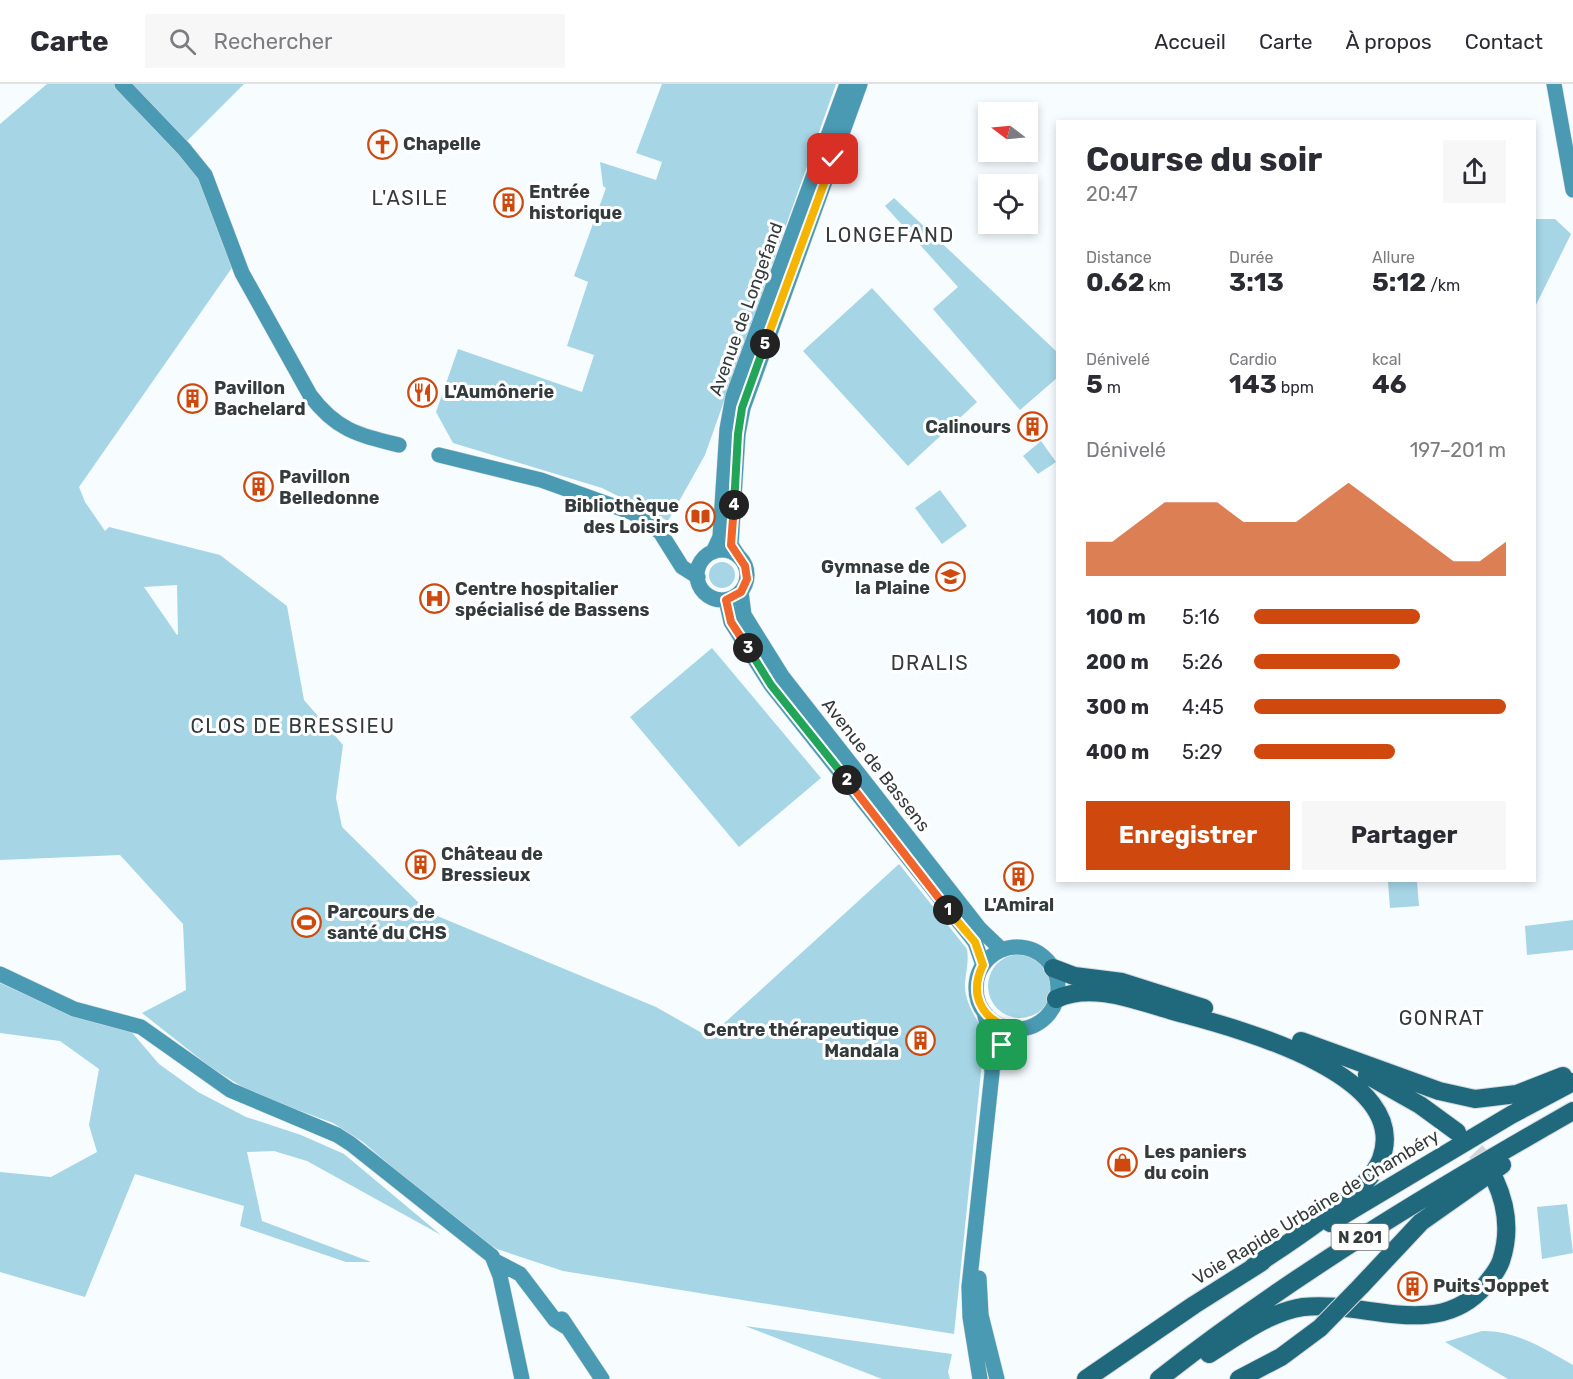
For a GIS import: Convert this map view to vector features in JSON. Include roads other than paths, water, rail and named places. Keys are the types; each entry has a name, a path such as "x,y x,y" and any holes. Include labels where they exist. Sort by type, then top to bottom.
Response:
{"highway":[{"path":"1053,968 1074,976 1122,982 1270,1029 1439,1091 1475,1099 1517,1094 1573,1072"},
{"path":"1056,999 1068,994 1107,994 1266,1039 1312,1058 1329,1068 1357,1088 1372,1105 1381,1121 1384,1139 1382,1155 1373,1174 1356,1192 1253,1268"},
{"path":"1324,1050 1402,1094 1457,1132"},
{"name":"Voie Rapide Urbaine de Chambéry","path":"1086,1379 1194,1305 1253,1268 1379,1196 1511,1115 1573,1082"},
{"name":"N 201","path":"1159,1379 1236,1321 1339,1250 1421,1199 1573,1111"},
{"path":"1239,1379 1281,1357 1320,1329 1361,1287 1396,1246 1436,1210 1573,1117"},
{"path":"1167,1379 1260,1323 1294,1309 1325,1306 1422,1315 1445,1312 1464,1303 1490,1280 1502,1256 1507,1225 1506,1211 1496,1180"}],"main road":[{"path":"122,84 184,149 205,176 242,273 320,409 333,422 350,432 399,445"},
{"name":"Avenue de Longefand","path":"708,556 720,537 727,429 733,396 847,84"},
{"name":"Avenue de Longefand","path":"739,556 731,545 738,434 742,408 860,84"},
{"path":"1554,84 1573,188"},
{"path":"1564,84 1573,140"},
{"path":"439,455 541,480 633,513 660,532 682,567 698,577 706,594 726,600 741,592 745,586 747,571 739,556 726,551 708,556 676,555"},
{"path":"698,577 708,556"},
{"name":"Avenue de Bassens","path":"741,592 744,615 782,676 980,929 1002,950"},
{"name":"Avenue de Bassens","path":"726,600 731,622 771,685 975,942 983,965"},
{"path":"980,1379 970,1317 969,1287 992,1073 990,1040 984,1012 976,994 979,974 983,965 1002,950 1013,947 1039,953 1053,968 1057,977 1056,999 1051,1011 1039,1023 1029,1027 1010,1028 991,1020 984,1012"},
{"path":"0,974 74,1009 141,1027 230,1090 337,1135 484,1249 502,1271 530,1284 555,1320 566,1327 602,1379"},
{"path":"992,1073 1010,1028"},
{"path":"975,1233 981,1315 997,1379"},
{"path":"502,1271 522,1379"}],"tunnel":[{"path":"1457,1132 1480,1156 1492,1173"}],"place":[{"name":"Chapelle","path":"382,144"},
{"name":"Entrée historique","path":"508,202"},
{"name":"L'Aumônerie","path":"423,392"},
{"name":"Pavillon Bachelard","path":"193,398"},
{"name":"Calinours","path":"1032,427"},
{"name":"Pavillon Belledonne","path":"258,487"},
{"name":"Bibliothèque des Loisirs","path":"700,516"},
{"name":"Gymnase de la Plaine","path":"951,577"},
{"name":"Centre hospitalier spécialisé de Bassens","path":"434,599"},
{"name":"Château de Bressieux","path":"420,864"},
{"name":"L'Amiral","path":"1019,876"},
{"name":"Parcours de santé du CHS","path":"306,922"},
{"name":"Centre thérapeutique Mandala","path":"920,1040"},
{"name":"Les paniers du coin","path":"1123,1162"},
{"name":"Puits Joppet","path":"1412,1286"}],"district":[{"name":"L'ASILE","path":"410,198"},
{"name":"LONGEFAND","path":"890,235"},
{"name":"DRALIS","path":"930,663"},
{"name":"CLOS DE BRESSIEU","path":"293,726"},
{"name":"GONRAT","path":"1442,1018"}]}
